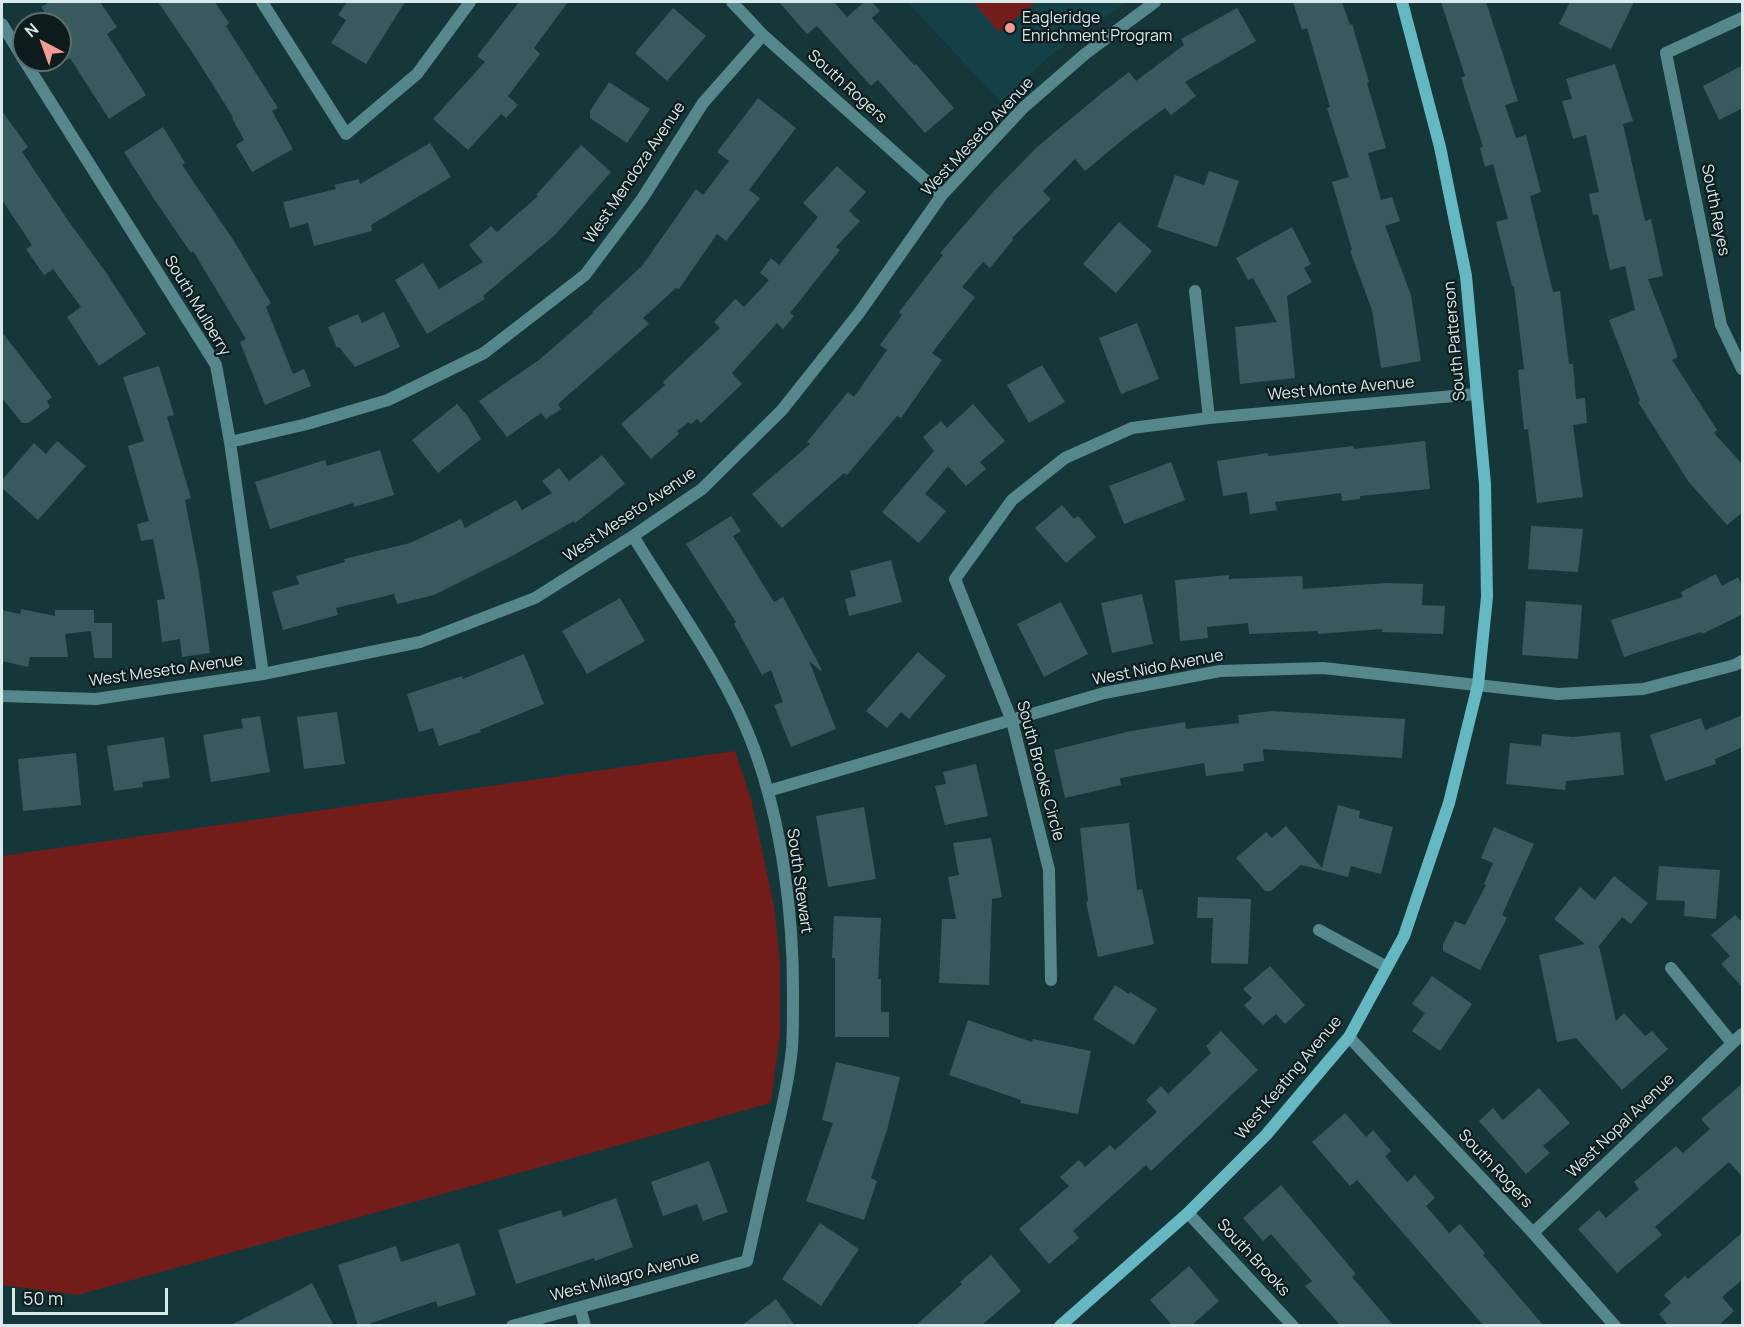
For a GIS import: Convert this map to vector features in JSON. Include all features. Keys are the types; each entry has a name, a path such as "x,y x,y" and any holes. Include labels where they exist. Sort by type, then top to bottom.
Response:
{"street":[{"path":"262,2 346,134 417,74 470,2"},
{"name":"South Rogers","path":"732,2 763,35 942,195"},
{"name":"West Meseto Avenue","path":"2,696 96,699 262,674 420,642 535,598 702,489 782,410 859,313 942,195 1023,108 1085,54 1155,2"},
{"name":"South Patterson","path":"1402,2 1440,147 1466,276 1485,484 1487,597 1478,685"},
{"name":"South Reyes","path":"1743,18 1666,53 1721,325 1743,369"},
{"name":"South Mulberry","path":"2,24 12,40"},
{"name":"West Mendoza Avenue","path":"230,442 307,424 388,400 484,353 585,275 642,199 703,103 763,35"},
{"name":"South Mulberry","path":"32,72 216,365 230,442 262,674"},
{"path":"1195,291 1209,418"},
{"name":"West Monte Avenue","path":"955,579 1012,500 1065,458 1132,429 1209,418 1476,394"},
{"name":"South Stewart","path":"633,536 706,652 734,703 754,747 768,791 790,912 793,978 792,1047 784,1099 747,1261"},
{"name":"South Brooks Circle","path":"955,579 1012,721 1049,870 1052,980"},
{"name":"West Nido Avenue","path":"768,791 1104,693 1220,671 1323,668 1558,694 1643,689 1743,661"},
{"name":"West Keating Avenue","path":"1060,1326 1188,1213 1266,1135 1349,1037 1404,936 1449,803 1478,685"},
{"path":"1319,930 1387,967"},
{"path":"1671,968 1732,1043"},
{"name":"West Nopal Avenue","path":"1533,1233 1743,1034"},
{"name":"South Rogers","path":"1349,1037 1533,1233 1615,1326"},
{"name":"South Brooks","path":"1188,1213 1293,1326"},
{"name":"West Milagro Avenue","path":"512,1326 747,1261"},
{"path":"580,1307 585,1326"}],"shaded area":[{"name":"Eagleridge Enrichment Program","path":"907,2 1127,2 1052,54 1001,102"},
{"path":"973,2 1036,2 999,32"},
{"path":"735,751 751,799 774,906 780,963 780,1033 771,1103 78,1295 2,1285 2,856"}],"building":[{"path":"50,2 100,2 117,27 107,34 146,95 109,119 72,61 72,12 45,12 41,7"},
{"path":"158,2 215,2 229,23 226,26 278,108 272,111 293,149 252,172 236,145 244,140 233,117"},
{"path":"347,2 405,2 366,64 331,43 346,20 338,15"},
{"path":"519,2 568,2 534,48 540,54 508,96 518,105 506,118 501,114 468,150 433,119 485,62 477,56"},
{"path":"779,2 834,2 847,17 864,2 872,2 880,11 872,18 954,108 925,133 878,80 871,86 817,26 807,34"},
{"path":"1293,2 1342,2 1350,25 1352,24 1386,148 1368,153 1381,200 1392,197 1400,221 1385,226 1411,295 1421,361 1381,368 1372,310 1350,251 1352,250 1332,182 1349,177 1327,108 1330,107 1307,28 1302,30"},
{"path":"1441,2 1486,2 1518,101 1505,105 1516,138 1526,135 1541,192 1530,196 1553,292 1560,291 1569,364 1573,364 1576,399 1585,398 1587,423 1573,425 1583,497 1537,503 1528,429 1524,430 1518,370 1524,369 1514,286 1512,286 1496,222 1508,219 1493,164 1485,167 1480,148 1483,147 1461,77 1465,76"},
{"path":"1570,2 1634,2 1611,49 1559,24"},
{"path":"673,8 706,36 667,81 635,53"},
{"path":"1237,8 1256,41 1185,82 1196,96 1171,115 1165,108 1085,171 1075,159 1043,191 1051,199 1012,238 1013,240 990,268 983,262 962,287 975,297 932,353 942,360 901,418 897,416 847,475 844,473 782,528 752,494 810,444 807,442 848,392 854,397 887,350 880,345 902,315 899,312 943,255 940,253 993,192 1037,147 1129,72 1136,81 1184,45 1181,39"},
{"path":"1615,64 1633,121 1623,124 1645,221 1651,219 1663,276 1648,279 1678,357 1672,360 1717,430 1714,433 1743,465 1743,512 1727,525 1688,481 1638,402 1640,400 1609,320 1635,310 1625,266 1610,270 1598,214 1593,215 1589,194 1599,192 1586,135 1573,139 1562,101 1572,99 1566,79"},
{"path":"1743,65 1743,108 1719,120 1703,86"},
{"path":"609,82 650,109 627,143 590,118 590,111"},
{"path":"758,98 796,128 749,190 760,198 726,241 717,234 679,289 676,288 643,318 649,324 558,404 561,409 546,419 541,413 507,437 479,401 539,360 642,266 696,189 703,195 729,161 717,152"},
{"path":"2,111 28,147 22,152 146,334 99,366 67,317 81,307 53,269 44,275 26,249 32,245 2,200"},
{"path":"163,127 185,163 182,165 234,241 271,303 266,307 293,374 304,369 311,386 265,405 240,342 246,339 193,251 191,253 124,152"},
{"path":"430,143 451,177 371,225 372,231 314,246 308,223 290,228 283,202 336,189 334,185 359,179 360,184"},
{"path":"581,145 611,172 555,235 483,296 485,299 427,334 395,280 423,263 439,289 483,262 469,245 491,226 497,232 538,196 536,195"},
{"path":"837,166 866,192 849,211 860,221 836,247 840,250 790,313 794,316 783,329 777,323 732,373 742,384 701,423 697,419 677,431 679,434 651,459 621,424 665,385 663,382 720,328 714,322 735,299 744,307 769,280 760,273 771,258 779,265 818,217 803,203"},
{"path":"1209,171 1239,181 1217,247 1157,227 1175,175 1204,185"},
{"path":"1119,222 1152,251 1116,293 1083,264"},
{"path":"1292,227 1311,264 1304,268 1312,282 1287,296 1295,378 1240,384 1235,327 1277,322 1253,278 1248,280 1236,258"},
{"path":"384,312 400,347 355,367 339,347 337,348 328,327 358,314 362,323"},
{"path":"1137,323 1159,379 1121,394 1099,338"},
{"path":"2,332 52,397 47,401 50,407 28,423 22,423 2,398"},
{"path":"1042,365 1065,402 1029,423 1007,385"},
{"path":"159,366 174,415 167,417 191,498 185,500 199,573 210,653 182,657 180,639 162,642 157,600 165,599 153,539 141,541 137,524 149,521 128,446 144,441 123,377"},
{"path":"457,404 465,412 481,439 438,473 412,440"},
{"path":"973,404 1005,441 980,462 986,469 966,486 948,466 925,494 946,511 919,543 882,512 934,451 923,437 941,421 947,428"},
{"path":"57,441 86,466 38,520 2,488 2,480 34,443 46,454"},
{"path":"1425,441 1430,489 1360,496 1360,499 1342,501 1341,493 1275,502 1277,510 1250,514 1247,492 1223,496 1217,461 1268,453 1268,456 1353,446 1354,449"},
{"path":"380,450 394,495 354,507 353,503 270,529 255,482 325,460 327,466"},
{"path":"602,455 625,484 575,523 574,521 512,556 434,595 397,604 394,594 336,608 338,615 283,630 272,592 299,584 296,576 345,562 344,559 410,543 461,519 465,528 516,500 522,510 552,493 542,481 559,468 569,481"},
{"path":"1171,462 1185,500 1124,524 1109,486"},
{"path":"1062,505 1074,519 1078,516 1096,537 1066,563 1035,528"},
{"path":"731,516 741,531 733,536 774,602 783,597 822,670 809,661 836,729 791,747 774,705 783,702 771,670 762,675 734,624 736,622 686,544"},
{"path":"1531,526 1583,529 1578,572 1528,569"},
{"path":"891,560 902,602 849,616 845,599 856,596 850,571"},
{"path":"1716,574 1722,586 1738,577 1743,587 1743,614 1702,634 1701,632 1624,657 1611,620 1683,597 1681,592"},
{"path":"1229,575 1229,579 1302,576 1303,589 1386,583 1423,584 1422,605 1445,606 1443,634 1382,632 1382,629 1318,634 1318,631 1249,634 1248,623 1207,627 1208,638 1180,641 1175,580"},
{"path":"1142,594 1153,644 1112,653 1101,603"},
{"path":"620,598 645,641 587,674 562,631"},
{"path":"1526,601 1582,605 1578,659 1522,655"},
{"path":"1061,602 1088,654 1044,677 1017,624"},
{"path":"21,609 55,616 55,610 94,610 94,623 112,623 112,658 94,658 91,631 65,634 68,657 30,657 28,667 2,661 2,610 20,614"},
{"path":"918,652 946,676 909,719 901,712 887,728 866,711"},
{"path":"524,654 544,704 480,730 481,732 439,746 433,728 419,732 407,694 462,676 463,679"},
{"path":"1272,711 1405,719 1402,758 1263,749 1264,761 1243,764 1244,771 1206,776 1204,763 1120,778 1121,785 1065,798 1054,750 1131,731 1185,722 1186,729 1239,723 1238,715"},
{"path":"337,712 345,764 304,769 297,717"},
{"path":"1743,715 1743,747 1715,759 1716,764 1665,781 1650,735 1701,718 1705,730"},
{"path":"260,716 270,772 211,782 203,735 243,728 241,719"},
{"path":"1620,732 1624,775 1566,781 1565,790 1506,784 1510,743 1541,746 1542,734 1573,737"},
{"path":"164,737 170,778 142,782 143,787 114,791 107,746"},
{"path":"76,753 81,805 23,811 18,759"},
{"path":"976,764 988,816 945,825 935,786 946,784 943,772"},
{"path":"1338,805 1360,811 1359,818 1393,827 1381,874 1351,866 1348,877 1301,865 1271,891 1265,891 1236,858 1266,832 1272,838 1286,826 1322,868"},
{"path":"864,807 876,879 828,887 816,816"},
{"path":"1129,823 1137,890 1142,889 1154,944 1098,957 1086,902 1088,901 1080,828"},
{"path":"1494,827 1534,844 1502,915 1507,918 1480,970 1443,951 1443,944 1455,921 1465,925 1486,885 1484,884 1493,863 1481,858"},
{"path":"991,838 1002,897 992,899 989,985 939,983 942,919 956,919 948,877 959,875 953,843"},
{"path":"1659,866 1720,870 1716,919 1684,916 1685,901 1656,900"},
{"path":"1614,876 1648,903 1631,924 1622,917 1599,946 1616,1021 1624,1013 1645,1036 1652,1031 1668,1049 1622,1090 1576,1038 1557,1042 1539,955 1585,944 1554,919 1580,887 1595,900"},
{"path":"1198,897 1251,899 1248,964 1211,963 1213,918 1197,918"},
{"path":"1735,915 1743,923 1743,988 1721,964 1730,956 1711,935"},
{"path":"834,916 881,918 878,979 881,979 881,1012 889,1012 889,1037 835,1037 835,958 832,958"},
{"path":"1270,966 1305,1005 1285,1024 1276,1014 1263,1025 1244,1005 1252,998 1243,989"},
{"path":"1432,976 1472,1004 1440,1051 1412,1031 1425,1013 1412,1004"},
{"path":"1115,985 1157,1009 1134,1045 1093,1019"},
{"path":"968,1020 1032,1042 1033,1039 1091,1051 1078,1114 1020,1103 1021,1100 949,1075"},
{"path":"1221,1031 1258,1070 1151,1171 1146,1165 1073,1231 1079,1238 1049,1264 1019,1229 1069,1186 1060,1177 1079,1160 1085,1167 1110,1145 1115,1150 1157,1112 1146,1100 1161,1086 1168,1094 1211,1053 1206,1046"},
{"path":"836,1062 900,1077 887,1130 871,1178 877,1181 864,1220 806,1201 833,1123 822,1120"},
{"path":"1743,1083 1743,1177 1729,1162 1655,1227 1662,1235 1617,1273 1578,1229 1599,1210 1606,1218 1639,1189 1634,1182 1676,1146 1683,1153 1710,1129 1701,1119"},
{"path":"1539,1088 1570,1123 1543,1146 1550,1153 1526,1174 1479,1121 1493,1108 1503,1120"},
{"path":"1345,1113 1366,1137 1373,1130 1391,1151 1385,1156 1407,1182 1415,1175 1435,1198 1426,1206 1449,1233 1460,1224 1485,1253 1483,1255 1544,1326 1484,1326 1357,1180 1350,1186 1312,1142"},
{"path":"709,1161 728,1212 703,1221 697,1204 663,1216 651,1182"},
{"path":"1281,1185 1356,1274 1352,1277 1394,1326 1341,1326 1305,1286 1312,1281 1271,1234 1263,1241 1243,1218"},
{"path":"616,1198 633,1247 595,1261 594,1258 516,1284 498,1230 561,1210 563,1217"},
{"path":"820,1223 859,1249 821,1306 782,1279"},
{"path":"1743,1232 1743,1279 1722,1297 1734,1311 1718,1326 1669,1326 1659,1314 1671,1303 1664,1295 1685,1276 1688,1279"},
{"path":"459,1243 476,1295 438,1307 436,1301 358,1326 338,1265 396,1246 401,1262"},
{"path":"991,1255 1021,1291 981,1326 915,1326 962,1284 960,1282"},
{"path":"1189,1266 1219,1301 1191,1326 1173,1326 1150,1300"},
{"path":"312,1283 334,1326 229,1326 298,1291"},
{"path":"776,1299 795,1326 741,1326"}],"place":[{"name":"Eagleridge Enrichment Program","path":"1010,28"}]}
